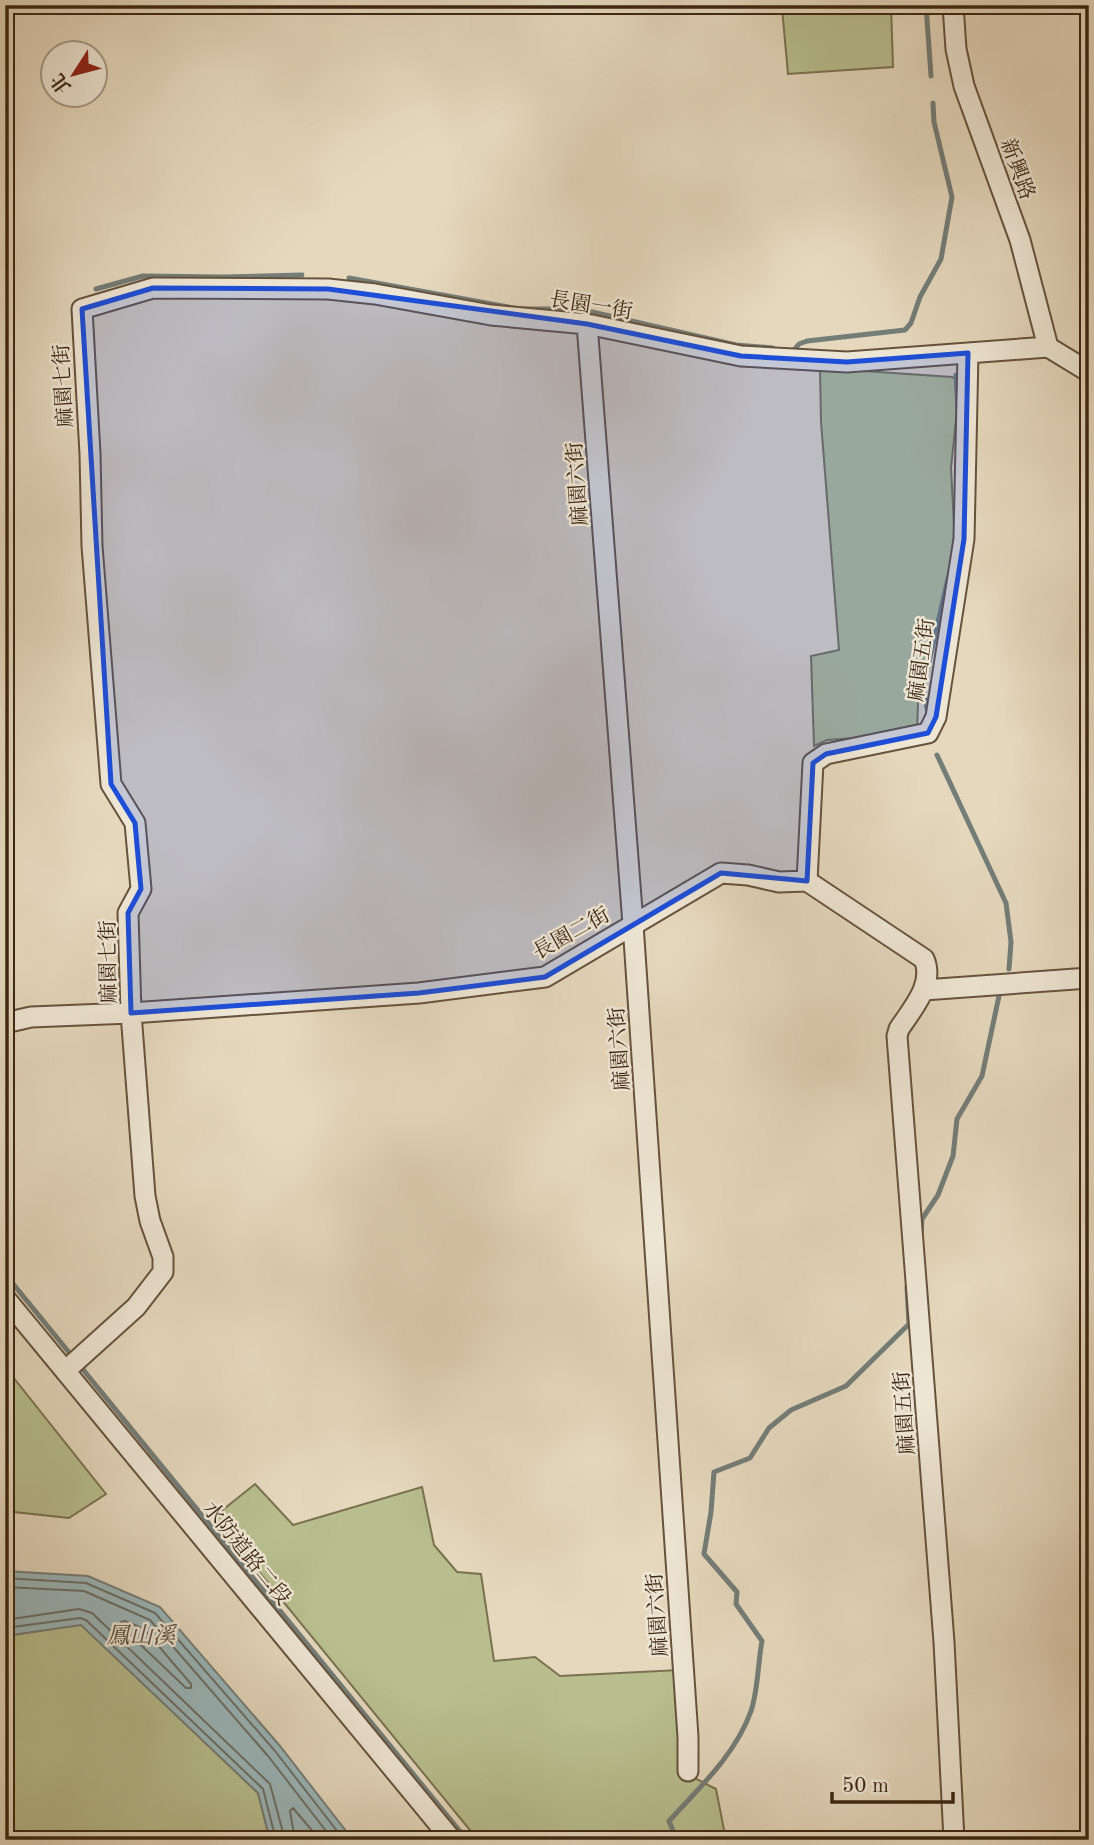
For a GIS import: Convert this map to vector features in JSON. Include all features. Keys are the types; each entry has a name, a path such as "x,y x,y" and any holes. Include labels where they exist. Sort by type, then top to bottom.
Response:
{"street":[{"name":"新興路","path":"953,5 956,49 964,86 1020,240 1048,347"},
{"name":"長園一街","path":"82,309 153,288 328,289 375,294 491,315 587,324 741,356 847,362 1048,347"},
{"name":"麻園七街","path":"65,1371 136,1307 163,1272 163,1258 150,1221 145,1196 131,1013 128,913 141,889 135,823 111,784 92,546 82,309"},
{"name":"麻園六街","path":"587,324 633,924 688,1737 688,1771"},
{"path":"1048,347 1089,372"},
{"name":"麻園五街","path":"807,881 813,763 826,754 928,733 936,717 964,539 968,354"},
{"name":"長園二街","path":"5,1023 32,1017 131,1013 419,993 545,977 721,873 748,875 779,882 807,881"},
{"path":"807,881 924,959 927,967 924,990 1089,978"},
{"name":"麻園五街","path":"924,990 897,1036 944,1642 954,1840"},
{"name":"水防道路二段","path":"5,1298 452,1840"}],"highlighted area":[{"path":"153,288 328,289 587,324 741,356 847,362 968,353 964,539 936,717 928,733 826,754 813,763 807,881 721,873 545,977 419,993 131,1013 128,913 141,889 135,823 111,784 82,309"}],"green space":[{"path":"792,5 891,5 893,67 788,74 782,8"},
{"path":"820,368 952,377 960,382 951,468 955,544 918,703 917,734 827,740 814,746 811,656 839,650 821,422"},
{"path":"5,1367 106,1494 69,1518 5,1511"},
{"path":"255,1484 293,1525 422,1487 434,1545 457,1572 481,1574 494,1661 535,1657 560,1676 679,1670 679,1770 716,1789 726,1840 478,1840 214,1517"},
{"path":"81,1624 258,1793 270,1840 5,1840 5,1636"}],"water":[{"name":"鳳山溪","path":"5,1571 88,1576 160,1607 280,1746 353,1840 270,1840 258,1793 81,1625 5,1636"}],"waterway":[{"path":"926,5 931,76"},
{"path":"794,350 807,341 905,330 911,323 920,297 941,259 952,197 934,122 933,103"},
{"path":"96,289 143,276 302,275"},
{"path":"349,278 519,309 579,309 736,345 773,348"},
{"path":"956,375 958,410"},
{"path":"928,713 923,688 948,579"},
{"path":"937,755 1006,903 1011,942 1009,969"},
{"path":"921,1235 922,1219 938,1195 953,1156 957,1119 982,1076 999,996"},
{"path":"5,1274 467,1840"},
{"path":"677,1840 669,1821 716,1770 736,1742 751,1711 762,1641 736,1604 737,1592 704,1554 714,1472 750,1458 769,1428 791,1410 846,1386 909,1324 907,1287"}]}
